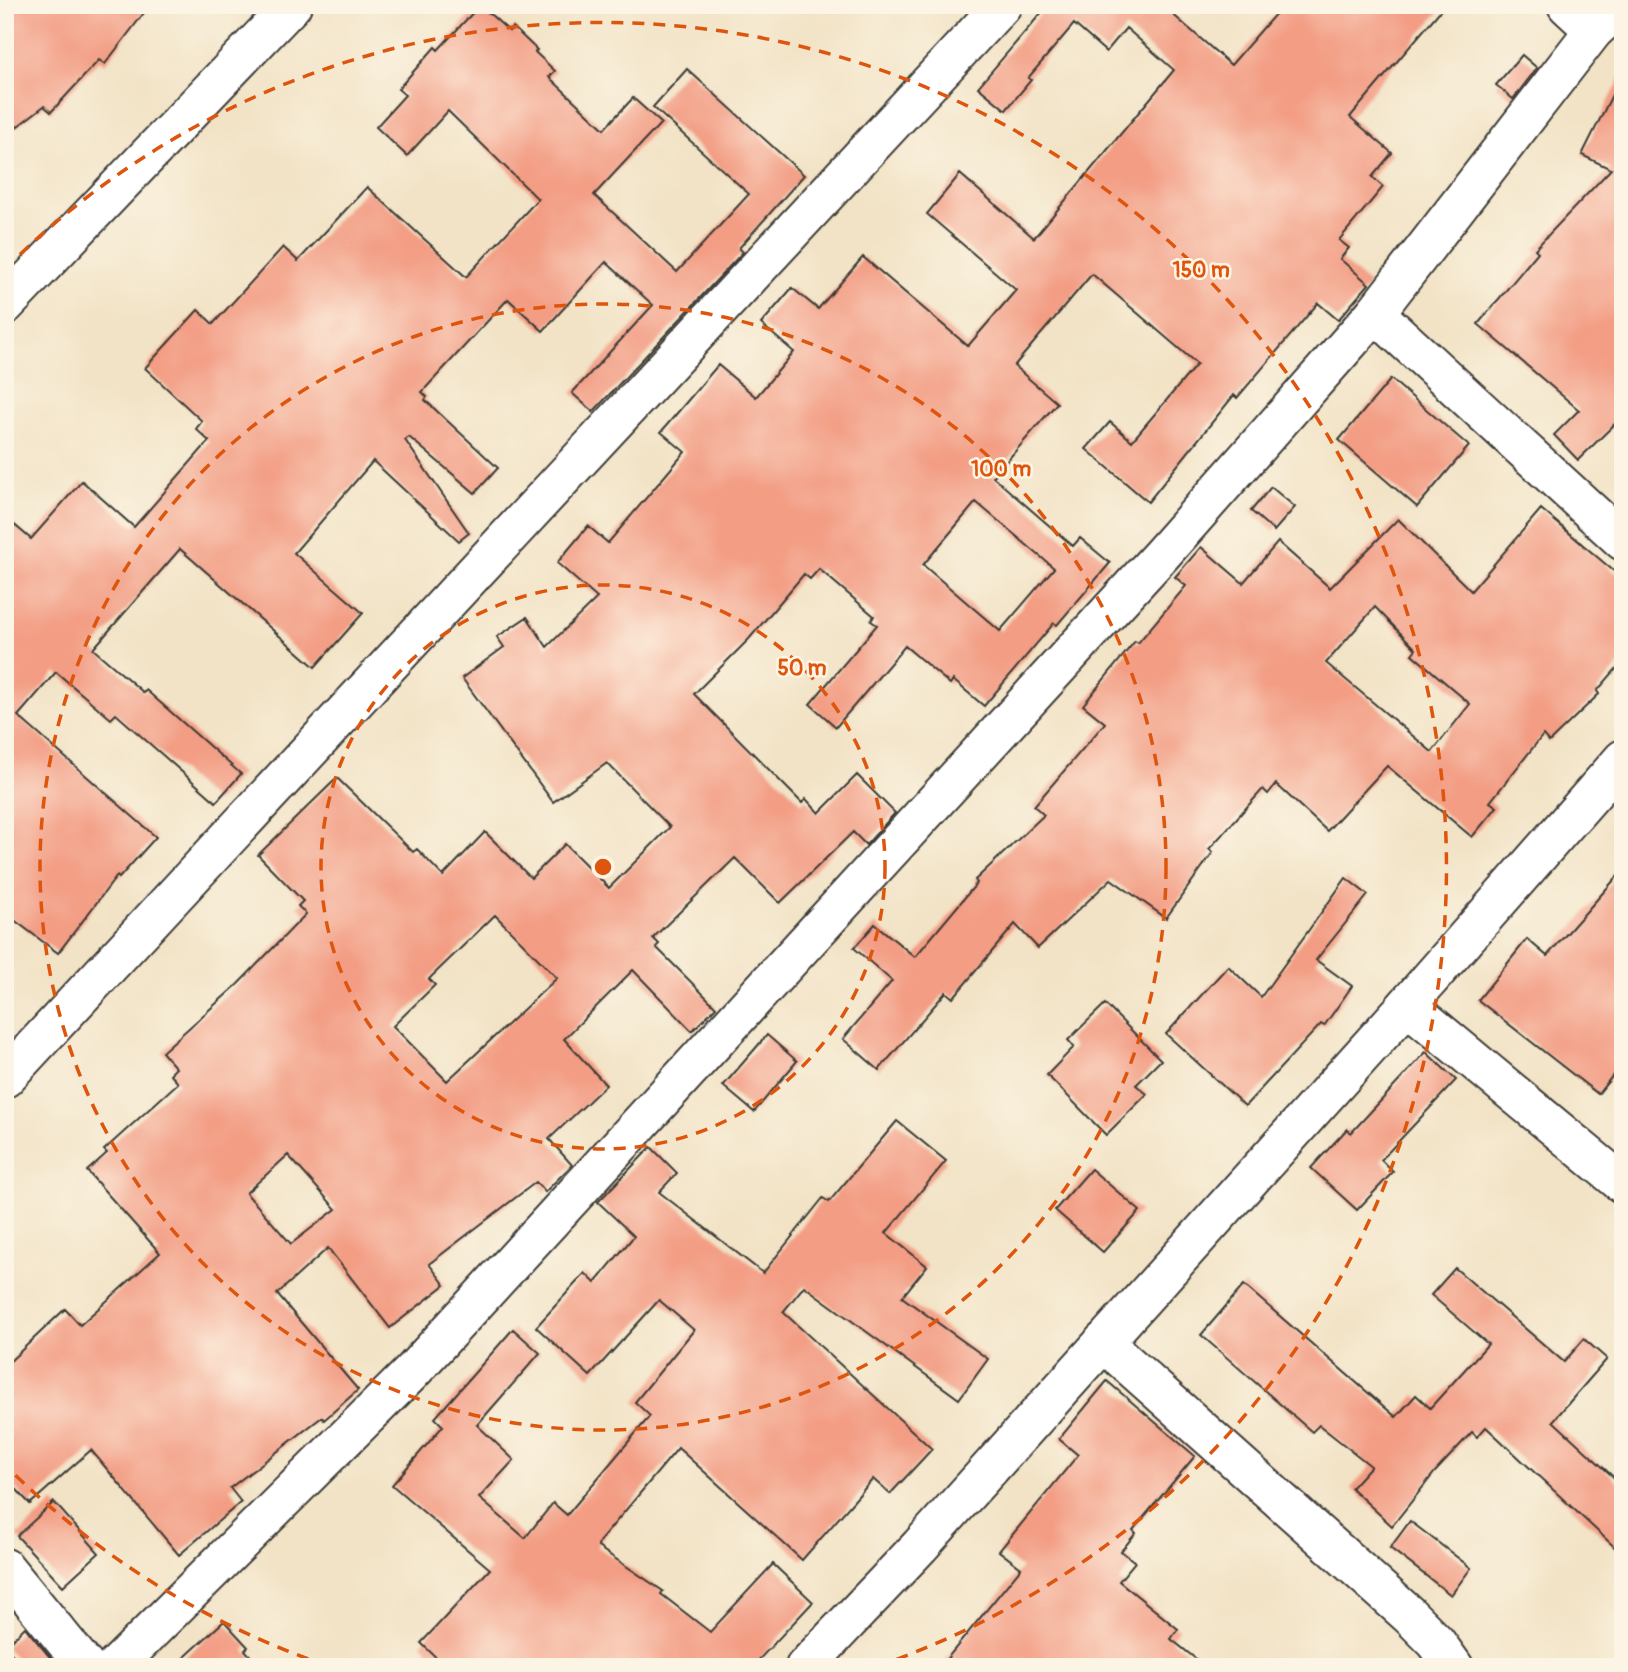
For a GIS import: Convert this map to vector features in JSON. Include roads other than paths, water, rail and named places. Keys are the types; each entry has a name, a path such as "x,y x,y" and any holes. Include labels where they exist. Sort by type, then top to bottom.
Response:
{"street":[{"path":"5,305 292,5"},
{"path":"5,1078 1002,5"},
{"path":"115,1667 411,1373 1162,554 1375,313 1594,13"},
{"path":"1375,313 1623,541"},
{"path":"805,1667 919,1546 1103,1342 1623,759"},
{"path":"1406,1005 1623,1184"},
{"path":"1103,1342 1409,1615 1436,1642 1454,1667"},
{"path":"5,1568 86,1667"}]}
